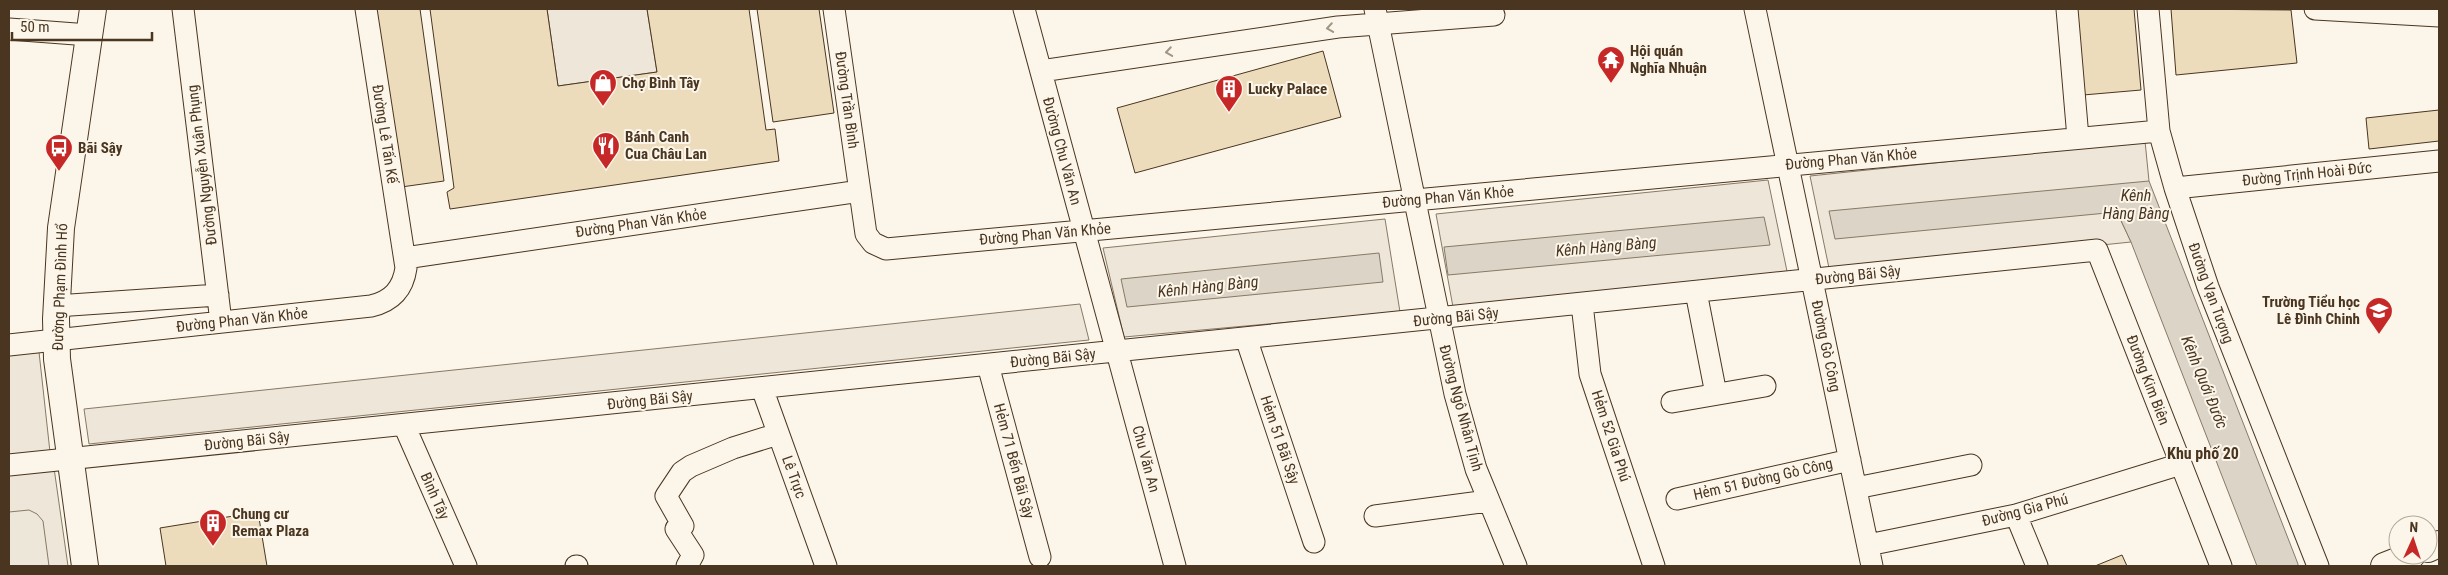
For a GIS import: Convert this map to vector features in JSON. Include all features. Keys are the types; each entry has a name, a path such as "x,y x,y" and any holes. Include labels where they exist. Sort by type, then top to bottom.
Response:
{"main road":[{"name":"Đường Phạm Đình Hổ","path":"85,566 56,340 56,306 61,228 93,9"}],"street":[{"name":"Đường Nguyễn Xuân Phụng","path":"183,9 221,322"},
{"name":"Đường Lê Tấn Kế","path":"366,9 405,258"},
{"name":"Đường Trần Bình","path":"834,9 860,191"},
{"name":"Đường Gò Công","path":"1755,9 1870,561"},
{"path":"2067,9 2078,138"},
{"name":"Đường Vạn Tượng","path":"2148,9 2159,131 2175,188 2208,287 2318,566"},
{"path":"2315,9 2439,16"},
{"name":"Đường Chu Văn An","path":"1030,10 1042,72 1116,352"},
{"path":"1042,72 1338,27 1377,16 1494,15"},
{"name":"Đường Ngô Nhân Tịnh","path":"1377,16 1438,318 1467,438 1488,502 1516,566"},
{"path":"9,28 90,36"},
{"name":"Đường Phan Văn Khỏe","path":"9,345 380,304 395,294 401,286 405,277 405,258 860,191 866,234 872,244 886,248 2159,131"},
{"name":"Đường Trịnh Hoài Đức","path":"2175,188 2439,161"},
{"name":"Đường Bãi Sậy","path":"9,466 2097,250"},
{"name":"Đường Kim Biên","path":"2097,250 2221,566"},
{"path":"1696,292 1716,394"},
{"path":"56,306 218,295"},
{"name":"Hẻm 52 Gia Phú","path":"1582,304 1590,374 1654,566"},
{"name":"Hẻm 51 Bãi Sậy","path":"1246,338 1314,542"},
{"name":"Chu Văn An","path":"1116,352 1175,566"},
{"name":"Hẻm 71 Bến Bãi Sậy","path":"988,365 1040,557"},
{"path":"1672,402 1765,386"},
{"name":"Lê Trực","path":"762,388 826,566"},
{"name":"Bình Tây","path":"404,425 466,566"},
{"path":"687,566 693,555 676,529 683,526 666,496 682,472 691,466 733,448 778,434"},
{"name":"Hẻm 51 Đường Gò Công","path":"1677,499 1850,460"},
{"name":"Đường Gia Phú","path":"1870,561 2181,464"},
{"path":"1856,488 1971,465"},
{"path":"1375,516 1488,502"},
{"path":"2016,515 2037,566"}],"shaded area":[{"path":"547,9 647,9 657,72 558,86"},
{"path":"2145,141 2149,181 2117,212 2131,242 1830,273 1810,176"},
{"path":"1768,180 1788,276 1453,307 1436,214"},
{"path":"1385,219 1400,312 1124,337 1103,248"},
{"path":"1080,304 1089,340 89,444 84,409"},
{"path":"39,352 50,452 9,456 9,355"},
{"path":"54,468 68,566 9,566 9,472"},
{"path":"29,510 37,514 43,521 49,566 9,566 9,512"}],"water":[{"name":"Kênh Hàng Bàng","path":"2149,181 2298,566 2257,566 2131,242 2117,212 1835,239 1829,211"},
{"name":"Kênh Hàng Bàng","path":"1764,217 1770,245 1448,275 1444,247"},
{"name":"Kênh Hàng Bàng","path":"1379,253 1383,282 1127,307 1121,279"}],"building":[{"path":"370,9 420,9 444,181 394,188"},
{"name":"Chợ Bình Tây","path":"430,9 547,9 558,86 657,72 647,9 749,9 766,130 775,129 779,161 450,209 447,192 454,188"},
{"path":"757,9 819,9 834,113 773,122"},
{"path":"2076,9 2134,9 2141,90 2083,95"},
{"path":"2171,9 2291,10 2297,63 2176,75"},
{"name":"Lucky Palace","path":"1323,51 1341,117 1135,173 1117,108"},
{"path":"2439,110 2439,141 2369,149 2366,118"},
{"name":"Chung cư Remax Plaza","path":"258,512 267,566 166,566 160,528"},
{"path":"2122,555 2127,566 2095,566"}],"place":[{"name":"Hội quán Nghĩa Nhuận","path":"1611,84"},
{"name":"Chợ Bình Tây","path":"603,107"},
{"name":"Lucky Palace","path":"1229,113"},
{"name":"Bánh Canh Cua Châu Lan","path":"606,170"},
{"name":"Bãi Sậy","path":"59,172"},
{"name":"Trường Tiểu học Lê Đình Chinh","path":"2379,335"},
{"name":"Chung cư Remax Plaza","path":"213,547"}],"district":[{"name":"Khu phố 20","path":"2203,453"}],"water label":[{"name":"Kênh Quới Đước","path":"2205,382"}]}
